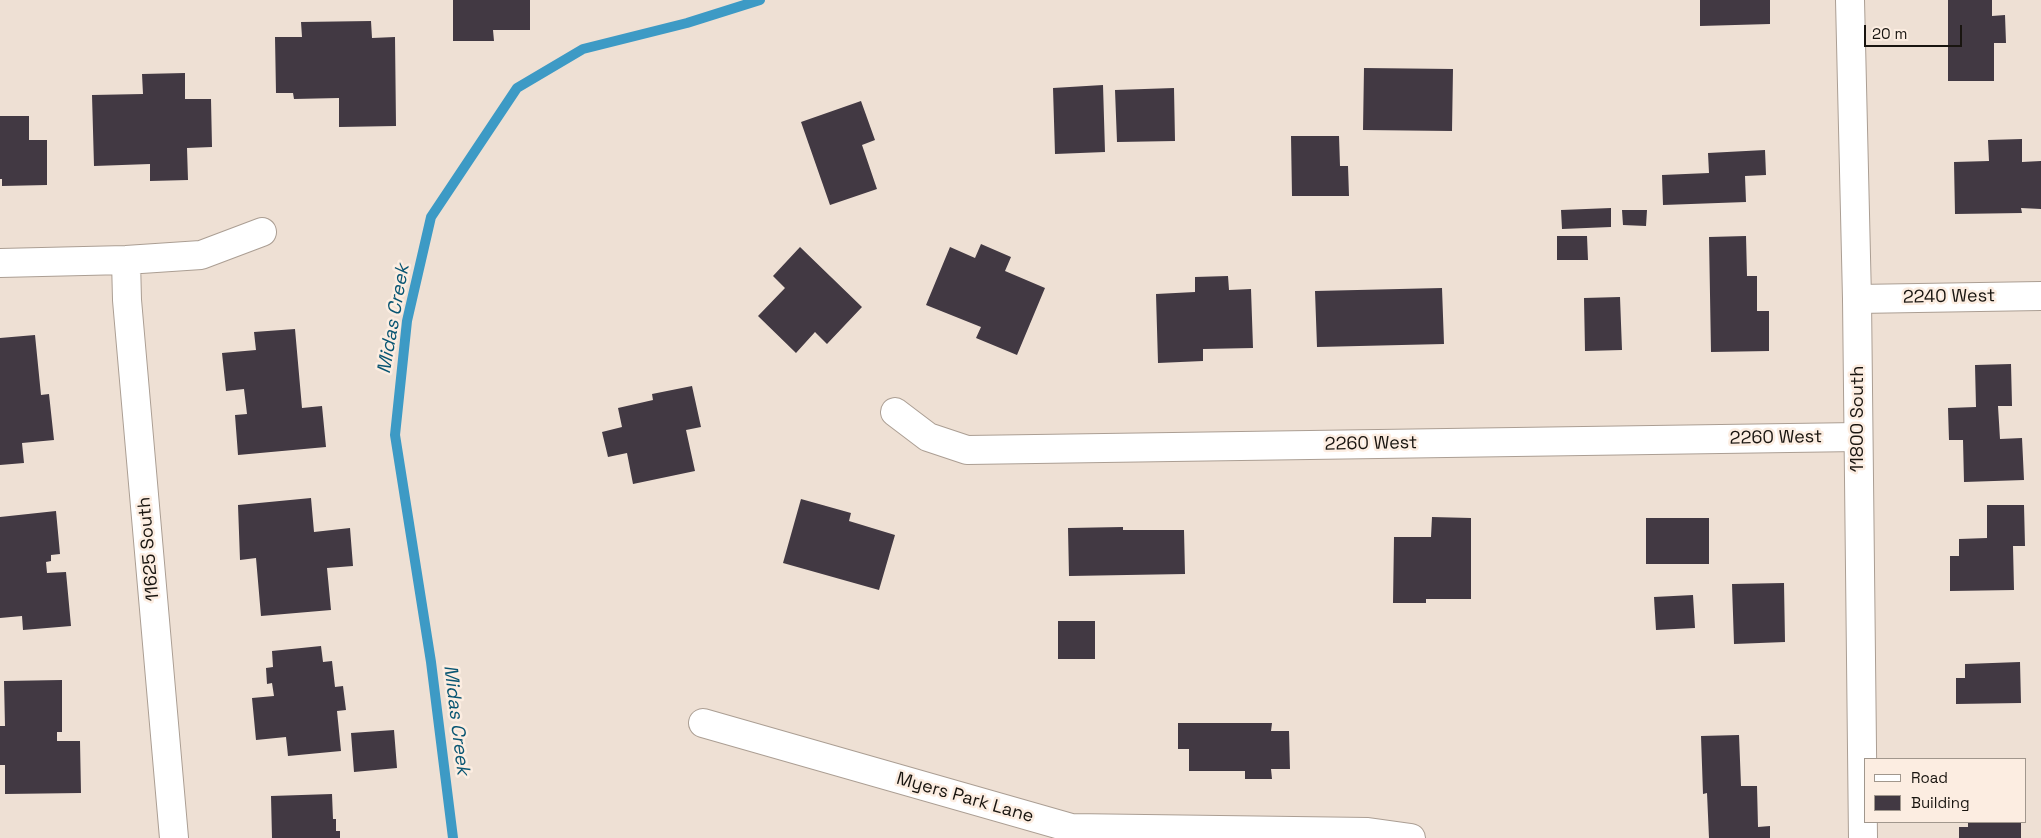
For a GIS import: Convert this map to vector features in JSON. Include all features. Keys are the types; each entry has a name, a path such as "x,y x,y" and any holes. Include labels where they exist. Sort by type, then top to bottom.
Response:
{"street":[{"name":"11800 South","path":"1850,0 1858,298 1863,838"},
{"path":"0,263 126,260 201,255 262,232"},
{"name":"11625 South","path":"126,260 127,300 174,838"},
{"name":"2240 West","path":"1858,298 2041,296"},
{"name":"2260 West","path":"895,412 928,436 967,450 1858,437"},
{"name":"Myers Park Lane","path":"704,724 1071,828 1368,832 1411,838"}],"building":[{"path":"453,0 530,0 530,30 493,30 494,41 453,41"},
{"path":"1700,0 1770,0 1770,24 1700,26"},
{"path":"1948,0 1992,0 1992,16 2005,15 2006,43 1994,43 1994,81 1948,81"},
{"path":"371,21 372,38 395,37 396,126 339,127 339,98 294,99 293,93 276,93 275,37 302,37 301,22"},
{"path":"1364,68 1453,69 1452,131 1363,130"},
{"path":"185,73 185,99 211,99 212,147 187,148 188,180 150,181 150,164 94,166 92,95 143,94 142,74"},
{"path":"1103,85 1105,152 1055,154 1053,88"},
{"path":"1174,88 1175,141 1117,142 1115,90"},
{"path":"861,101 875,140 862,145 877,189 830,205 801,122"},
{"path":"0,116 29,116 29,140 47,140 47,185 2,186 2,179 0,179"},
{"path":"1291,136 1339,136 1340,166 1348,166 1349,196 1292,196"},
{"path":"2022,139 2022,162 2041,161 2041,209 2021,208 2022,213 1955,214 1954,162 1989,161 1988,140"},
{"path":"1765,150 1766,175 1745,176 1746,202 1663,205 1662,175 1709,173 1708,153"},
{"path":"1611,208 1611,227 1562,229 1561,210"},
{"path":"1622,210 1647,210 1646,226 1623,225"},
{"path":"1557,236 1587,236 1588,260 1557,260"},
{"path":"1746,236 1747,276 1757,276 1757,311 1769,311 1769,351 1711,352 1709,237"},
{"path":"981,244 1011,257 1005,271 1045,288 1017,355 976,338 981,327 926,305 950,247 975,258"},
{"path":"800,247 862,307 827,344 815,332 796,353 758,316 785,288 773,276"},
{"path":"1228,276 1229,290 1251,289 1253,348 1203,349 1203,361 1158,363 1156,294 1195,292 1195,277"},
{"path":"1442,288 1444,344 1317,347 1315,291"},
{"path":"1620,297 1622,350 1585,351 1584,298"},
{"path":"295,329 302,408 322,406 326,447 238,455 235,415 247,414 244,389 226,391 222,353 256,350 254,332"},
{"path":"35,335 41,395 49,394 54,440 22,443 24,463 0,465 0,338"},
{"path":"2011,364 2012,406 1998,406 2000,439 2022,438 2024,480 1964,482 1963,440 1949,440 1948,408 1976,407 1975,365"},
{"path":"692,386 701,427 686,430 695,471 633,484 627,453 608,457 602,432 622,427 618,408 653,400 652,394"},
{"path":"311,498 314,532 350,528 353,566 327,568 331,610 261,616 256,558 240,560 238,505"},
{"path":"801,499 851,513 849,521 895,535 879,590 783,563"},
{"path":"1987,505 2024,505 2025,546 2013,546 2014,590 1950,591 1950,556 1959,556 1959,539 1987,538"},
{"path":"56,511 60,554 51,555 51,561 46,562 47,573 66,572 71,626 23,630 22,616 0,618 0,517"},
{"path":"1432,517 1471,518 1471,599 1426,599 1426,603 1393,603 1394,537 1431,537"},
{"path":"1646,518 1709,518 1709,564 1646,564"},
{"path":"1123,527 1123,530 1184,530 1185,574 1069,576 1068,528"},
{"path":"1784,583 1785,642 1734,644 1732,584"},
{"path":"1693,595 1695,628 1656,630 1654,597"},
{"path":"1058,621 1095,621 1095,659 1058,659"},
{"path":"321,646 323,662 332,661 335,687 343,686 346,710 337,711 341,751 288,756 286,737 256,740 252,698 274,696 272,683 267,684 266,668 273,667 272,651"},
{"path":"2020,662 2021,703 1956,704 1956,678 1965,678 1965,664"},
{"path":"62,680 62,732 57,732 57,741 80,741 81,793 5,794 5,765 0,765 0,726 5,726 4,681"},
{"path":"1178,723 1272,723 1271,731 1289,731 1290,769 1271,769 1272,779 1245,779 1245,771 1189,771 1189,749 1178,749"},
{"path":"394,730 397,768 354,772 351,733"},
{"path":"1739,735 1741,786 1757,786 1758,827 1770,826 1770,838 1709,838 1707,793 1703,794 1701,736"},
{"path":"332,794 333,819 336,819 336,831 340,831 340,838 272,838 271,796"},
{"path":"1968,823 2021,823 2021,838 1959,838 1959,827 1968,827"}],"waterway":[{"name":"Midas Creek","path":"453,838 431,662 395,435 407,321 431,217 517,88 583,49 687,23 760,0"}]}
